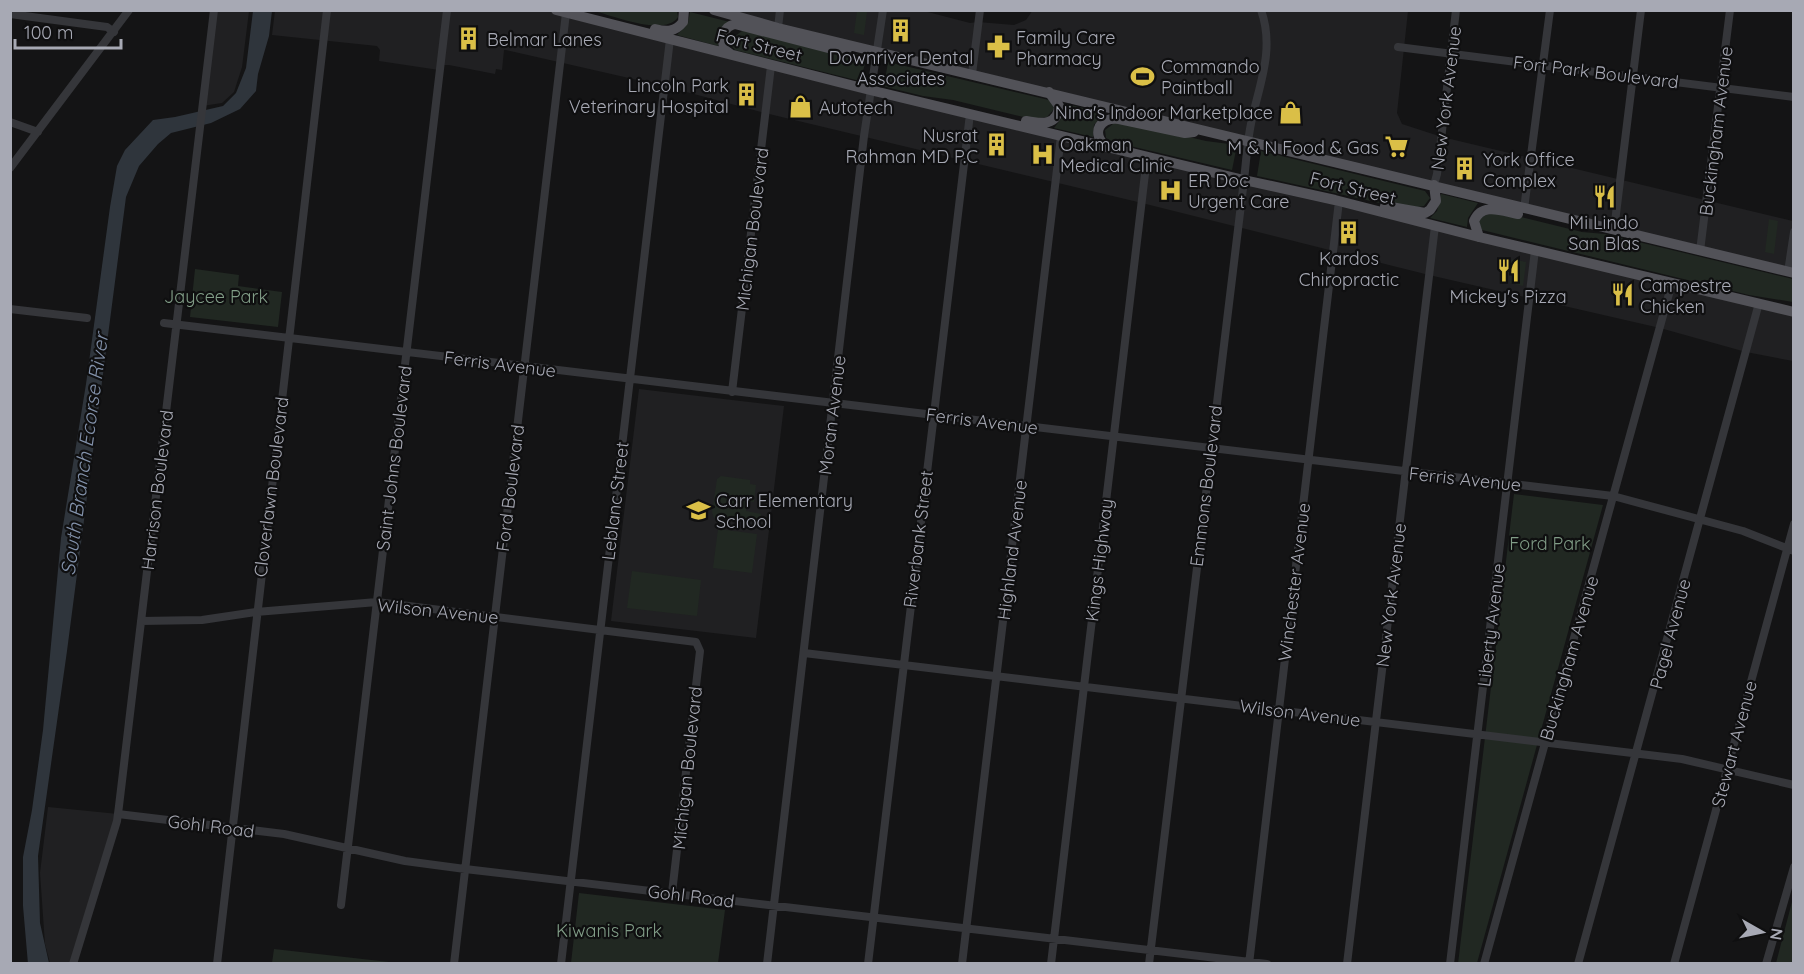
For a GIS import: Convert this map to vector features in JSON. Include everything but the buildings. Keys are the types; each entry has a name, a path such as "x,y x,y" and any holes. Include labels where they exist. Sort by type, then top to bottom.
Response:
{"main road":[{"path":"579,10 664,32 672,31 681,25 684,10"},
{"name":"Fort Street","path":"714,10 778,28 1055,96 1791,272"},
{"name":"Fort Street","path":"564,11 771,66 1794,312"},
{"path":"734,56 725,50 722,37 728,27 735,24 832,49 860,47"},
{"path":"958,111 974,109 1046,123 1054,120 1058,115 1055,96"},
{"path":"1105,146 1098,138 1098,130 1108,119 1119,118 1185,133 1203,130"},
{"path":"1337,201 1346,198 1425,213 1436,201 1434,185"},
{"path":"1479,237 1474,221 1476,215 1488,209 1577,228 1597,226"},
{"path":"1775,306 1794,306"}],"street":[{"path":"10,168 129,10"},
{"name":"Harrison Boulevard","path":"73,963 118,814 214,10"},
{"name":"Cloverlawn Boulevard","path":"216,963 327,10"},
{"name":"Saint Johns Boulevard","path":"341,904 447,10"},
{"path":"778,28 780,10"},
{"name":"Moran Avenue","path":"767,963 870,90 883,10"},
{"path":"972,74 980,10"},
{"name":"Emmons Boulevard","path":"1149,963 1244,180 1249,142 1267,56 1267,31 1262,10"},
{"name":"New York Avenue","path":"1434,185 1456,10"},
{"path":"1524,209 1550,10"},
{"path":"1614,230 1641,10"},
{"name":"Buckingham Avenue","path":"1700,251 1730,10"},
{"name":"Ford Boulevard","path":"454,963 564,11"},
{"path":"10,14 105,26 114,32"},
{"name":"Leblanc Street","path":"561,963 670,39"},
{"name":"Fort Park Boulevard","path":"1398,47 1794,97"},
{"name":"Michigan Boulevard","path":"732,392 771,66"},
{"name":"Riverbank Street","path":"868,963 970,114"},
{"path":"10,122 38,132"},
{"name":"Highland Avenue","path":"962,963 1061,136"},
{"name":"Kings Highway","path":"1051,963 1147,157"},
{"name":"Winchester Avenue","path":"1249,962 1337,201"},
{"name":"New York Avenue","path":"1347,963 1435,226"},
{"path":"1791,272 1794,232"},
{"name":"Liberty Avenue","path":"1450,963 1535,250"},
{"name":"Buckingham Avenue","path":"1484,963 1672,283"},
{"name":"Pagel Avenue","path":"1578,963 1759,303"},
{"path":"10,309 87,318"},
{"name":"Ferris Avenue","path":"164,324 1613,496 1743,531 1790,550"},
{"name":"Stewart Avenue","path":"1674,963 1790,550 1794,525"},
{"name":"Wilson Avenue","path":"141,621 202,620 256,612 377,602 691,640 698,644"},
{"name":"Michigan Boulevard","path":"672,893 700,651 698,644"},
{"name":"Wilson Avenue","path":"804,653 1637,753 1727,768 1794,785"},
{"name":"Gohl Road","path":"118,814 284,834 405,861 465,869 1267,963"},
{"path":"1767,963 1794,867"}],"shaded area":[{"path":"920,10 970,23 1014,25 1026,20 1033,10 1408,11 1397,113 1402,124 1442,137 1793,221 1793,273 714,11"},
{"path":"214,11 249,11 242,67 234,92 222,103 202,106"},
{"path":"275,11 556,11 1793,312 1793,361 1746,352 1660,328 1429,275 1142,203 765,113 664,86 506,50 504,50 502,70 496,69 495,74 449,65 440,65 439,70 379,61 380,50 377,46 272,35"},
{"name":"Carr Elementary School","path":"639,389 784,406 756,638 611,621"},
{"path":"48,807 118,814 73,963 50,963 45,944 40,873"}],"green space":[{"path":"594,11 677,11 678,17 671,23 651,25"},
{"path":"857,11 867,12 864,35 854,33"},
{"path":"690,12 730,22 719,37 718,46 677,35 688,23"},
{"path":"742,31 867,57 860,81 735,50 730,44 731,39"},
{"path":"888,62 1049,100 1054,109 1047,117 1032,119 886,87 884,86"},
{"path":"1066,104 1104,113 1094,125 1093,137 1054,128 1064,115"},
{"path":"1125,122 1206,141 1237,145 1232,170 1113,142 1106,138 1105,130 1113,124"},
{"path":"1261,151 1425,191 1430,198 1424,206 1407,209 1257,176"},
{"path":"1441,194 1478,203 1468,218 1467,227 1430,218 1437,211"},
{"path":"1501,212 1582,232 1605,234 1793,279 1793,302 1749,295 1482,230 1480,219 1488,214"},
{"path":"1769,219 1778,221 1774,254 1765,252"},
{"path":"1512,259 1526,262 1523,286 1510,283"},
{"name":"Jaycee Park","path":"195,269 239,275 238,286 282,292 278,327 190,317"},
{"path":"721,476 750,480 750,484 756,485 754,502 748,501 746,511 761,514 761,521 714,518 712,512 717,479"},
{"name":"Ford Park","path":"1514,494 1603,505 1477,963 1458,964"},
{"path":"718,529 757,534 752,573 713,568"},
{"path":"632,571 701,580 697,616 627,608"},
{"name":"Kiwanis Park","path":"579,893 725,910 718,963 571,963"},
{"path":"1793,898 1793,963 1776,963"},
{"path":"274,949 398,963 272,963"}],"water":[{"name":"South Branch Ecorse River","path":"253,11 272,11 269,36 258,74 256,91 240,109 211,123 171,133 139,166 126,197 38,856 40,923 49,963 28,964 23,906 23,857 43,730 61,538 117,166 125,150 153,120 223,106 236,93 246,68"}],"place":[{"name":"Downriver Dental Associates","path":"901,31"},
{"name":"Belmar Lanes","path":"469,39"},
{"name":"Family Care Pharmacy","path":"998,47"},
{"name":"Commando Paintball","path":"1143,76"},
{"name":"Lincoln Park Veterinary Hospital","path":"747,95"},
{"name":"Autotech","path":"801,107"},
{"name":"Nina's Indoor Marketplace","path":"1291,112"},
{"name":"Nusrat Rahman MD P.C","path":"996,145"},
{"name":"M & N Food & Gas","path":"1397,147"},
{"name":"Oakman Medical Clinic","path":"1042,154"},
{"name":"York Office Complex","path":"1465,169"},
{"name":"ER Doc Urgent Care","path":"1170,190"},
{"name":"Mi Lindo San Blas","path":"1604,196"},
{"name":"Kardos Chiropractic","path":"1349,232"},
{"name":"Mickey's Pizza","path":"1508,270"},
{"name":"Campestre Chicken","path":"1622,295"},
{"name":"Carr Elementary School","path":"698,510"}]}
